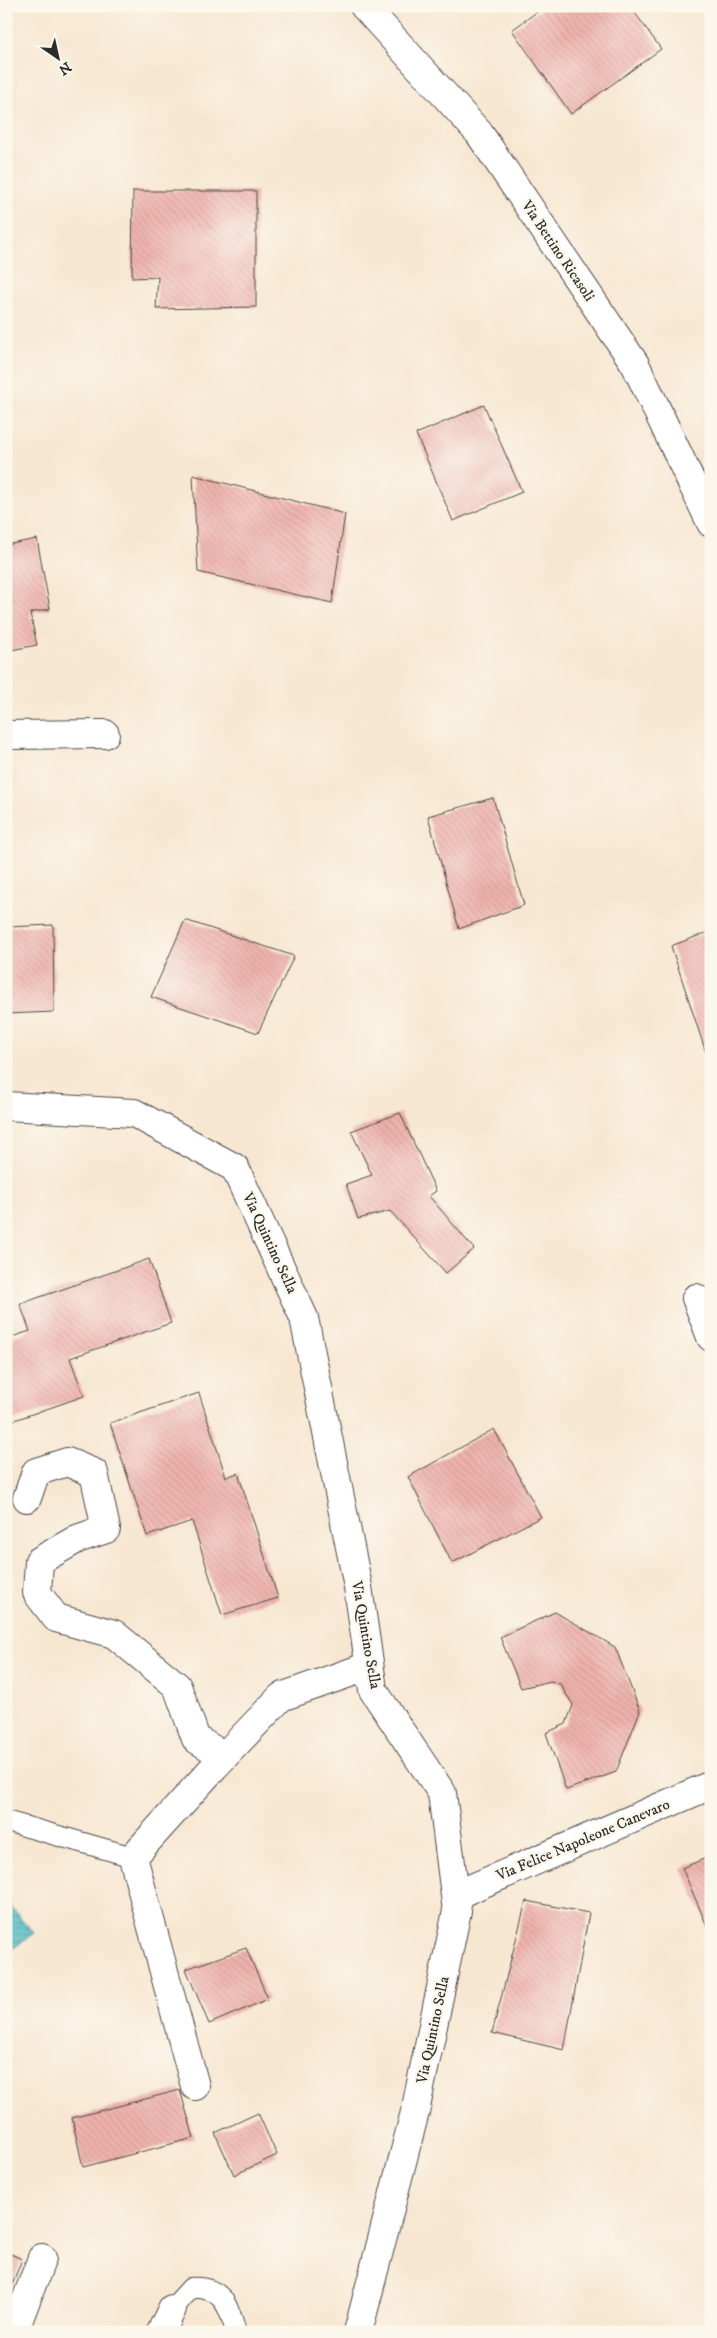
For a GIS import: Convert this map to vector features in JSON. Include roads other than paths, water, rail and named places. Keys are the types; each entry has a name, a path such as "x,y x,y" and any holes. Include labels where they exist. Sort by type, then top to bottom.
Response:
{"street":[{"name":"Via Bettino Ricasoli","path":"364,6 479,133 629,356 711,523"},
{"path":"6,735 105,734"},
{"name":"Via Quintino Sella","path":"6,1106 134,1113 236,1168 304,1318 358,1587 373,1690 442,1793 458,1911 415,2112 358,2332"},
{"path":"696,1298 711,1337"},
{"path":"27,1498 36,1472 68,1462 94,1473 106,1529 78,1539 39,1561 37,1593 56,1618 114,1634 178,1686 196,1739 224,1756"},
{"path":"195,2086 133,1857 224,1756 281,1697 369,1666"},
{"name":"Via Felice Napoleone Canevaro","path":"456,1895 711,1785"},
{"path":"14,2332 42,2258"}],"lane":[{"path":"6,1821 133,1857"},
{"path":"166,2320 191,2288 204,2287 218,2295 230,2308 236,2332"}],"water":[{"path":"6,1901 34,1933 6,1954"}]}
